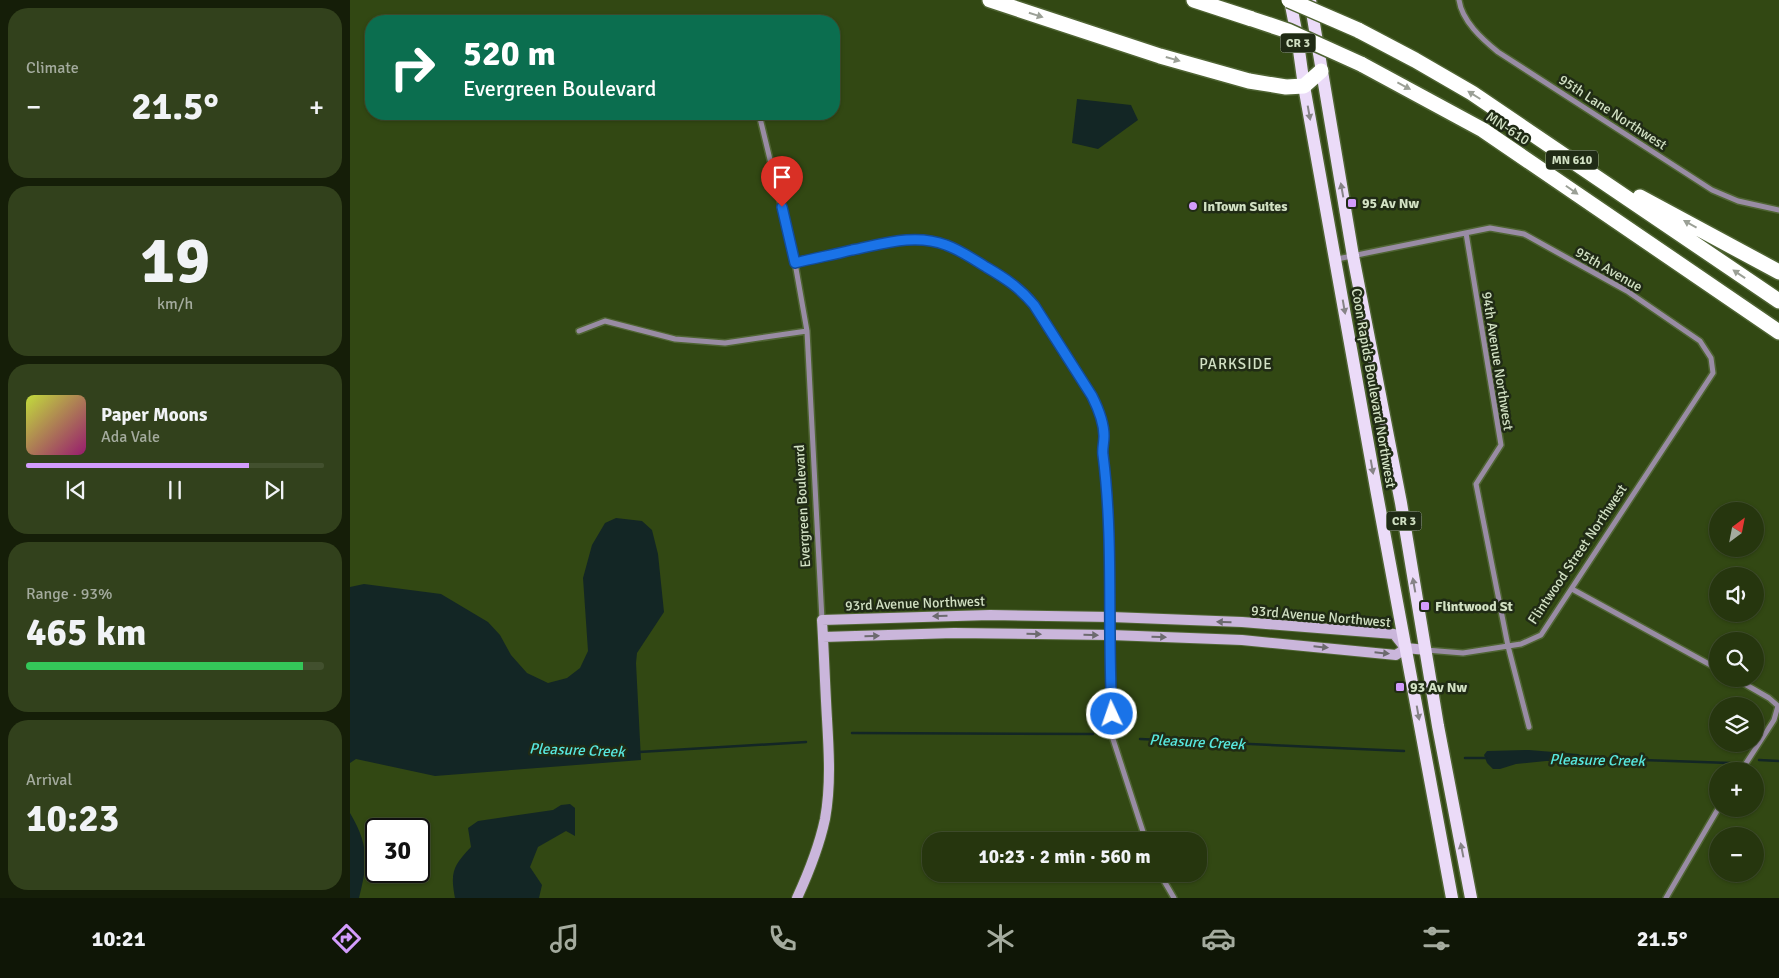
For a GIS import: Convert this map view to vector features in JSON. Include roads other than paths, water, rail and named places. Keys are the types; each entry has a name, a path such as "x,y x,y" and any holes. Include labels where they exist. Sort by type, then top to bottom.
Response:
{"highway":[{"path":"990,0 1160,56 1249,81 1286,86 1304,86 1321,71"},
{"name":"MN-610","path":"1194,0 1288,32 1361,64 1483,130 1779,332"},
{"name":"MN-610","path":"1290,0 1358,30 1416,60 1472,93 1779,301"},
{"path":"1606,184 1642,198 1779,272"}],"main road":[{"name":"Coon Rapids Boulevard Northwest","path":"1290,0 1452,898"},
{"name":"Coon Rapids Boulevard Northwest","path":"1310,0 1353,256 1401,503 1471,898"}],"street":[{"name":"95th Lane Northwest","path":"1459,0 1471,25 1498,52 1712,190 1738,201 1779,210"},
{"name":"Evergreen Boulevard","path":"760,120 795,263 807,331 829,763 825,818 810,870 797,898"},
{"name":"95th Avenue","path":"1466,233 1490,228 1524,234 1627,291 1700,341 1711,358 1713,373"},
{"path":"1336,259 1466,233"},
{"name":"94th Avenue Northwest","path":"1466,233 1501,445 1476,484 1508,646 1529,726"},
{"path":"795,263 892,242 918,239 946,245 1008,280 1024,294 1034,305 1092,396 1104,435 1102,450 1107,486 1111,554 1110,672 1112,736 1143,832"},
{"path":"579,331 604,322 675,339 725,343 807,331"},
{"name":"Flintwood Street Northwest","path":"1406,648 1463,653 1521,644 1541,635 1713,373"},
{"path":"1572,589 1709,664"},
{"name":"93rd Avenue Northwest","path":"822,620 990,615 1242,622 1394,634 1406,648"},
{"path":"823,638 954,633 1111,635 1242,640 1396,655 1406,648"},
{"path":"1747,762 1774,720 1778,706 1770,698 1750,687"},
{"path":"1666,898 1713,817"},
{"path":"1165,882 1174,898"}],"water":[{"path":"1077,99 1131,105 1138,120 1098,149 1072,143"},
{"path":"616,518 642,521 652,530 658,554 664,612 637,653 641,760 435,776 356,759 350,763 350,587 364,584 441,594 488,622 500,635 511,655 527,673 548,683 567,678 580,668 588,651 583,578 592,545 605,523"},
{"path":"1529,750 1578,754 1587,758 1587,761 1546,761 1516,764 1493,769 1487,763 1484,755 1487,751"},
{"path":"570,804 575,808 575,836 566,831 538,847 530,867 542,885 539,898 455,898 454,870 460,859 471,847 468,828 478,821 553,810 561,805"},
{"path":"350,813 364,845 365,864 359,898 350,898"}],"waterway":[{"name":"Pleasure Creek","path":"852,733 1093,734"},
{"name":"Pleasure Creek","path":"1140,739 1404,751"},
{"name":"Pleasure Creek","path":"639,752 806,742"},
{"name":"Pleasure Creek","path":"1465,758 1486,758"},
{"name":"Pleasure Creek","path":"1584,758 1709,762"},
{"path":"1759,760 1779,761"}],"place":[{"name":"95 Av Nw","path":"1352,203"},
{"name":"InTown Suites","path":"1193,206"},
{"name":"Flintwood St","path":"1425,606"},
{"name":"93 Av Nw","path":"1400,687"}],"district":[{"name":"PARKSIDE","path":"1236,364"}]}
